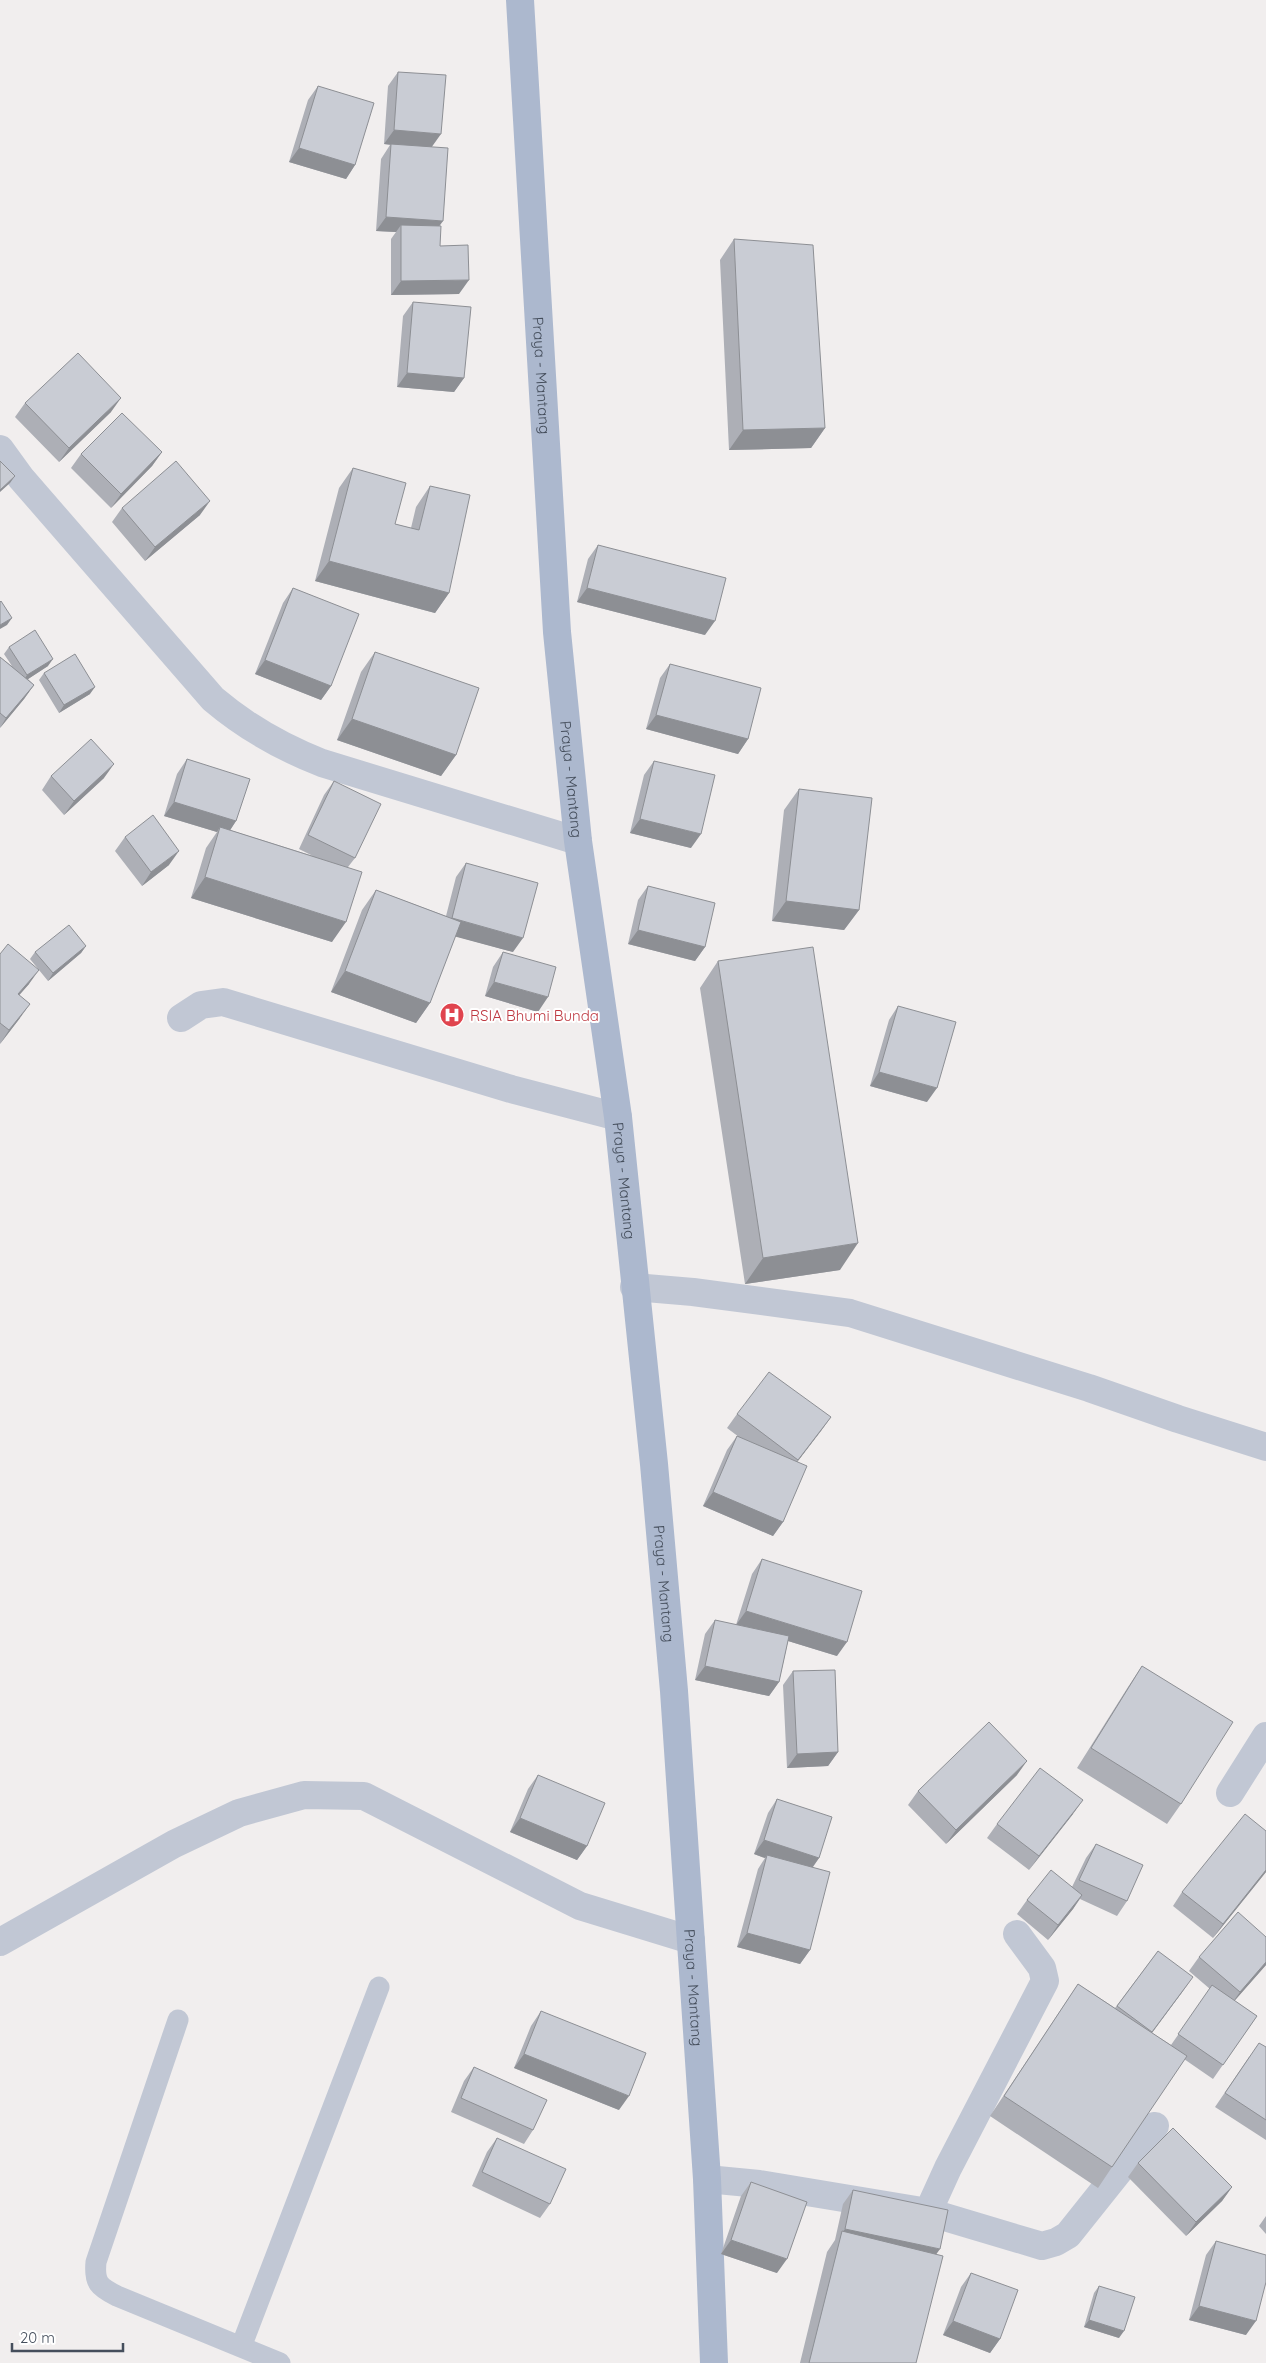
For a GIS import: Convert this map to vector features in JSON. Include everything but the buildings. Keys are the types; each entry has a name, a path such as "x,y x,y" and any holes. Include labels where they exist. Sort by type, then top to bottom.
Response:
{"main road":[{"name":"Praya - Mantang","path":"520,0 554,600 578,842 618,1117 634,1287 654,1464 674,1691 707,2179 714,2363"}],"street":[{"path":"0,449 21,478 213,699 249,727 290,751 322,763 578,842"},
{"path":"181,1018 201,1005 223,1002 511,1089 618,1117"},
{"path":"634,1287 693,1292 850,1314 1089,1388 1266,1447"},
{"path":"1230,1793 1266,1736"},
{"path":"0,1942 174,1844 239,1813 304,1795 364,1796 580,1906 691,1940"},
{"path":"928,2212 948,2168 1045,1980 1042,1968 1017,1934"},
{"path":"707,2179 758,2184 928,2212 1042,2246 1068,2235 1155,2126"}],"lane":[{"path":"241,2347 379,1987"},
{"path":"178,2020 96,2262 95,2277 103,2289 117,2296 280,2363"}],"place":[{"name":"RSIA Bhumi Bunda","path":"452,1015"}]}
